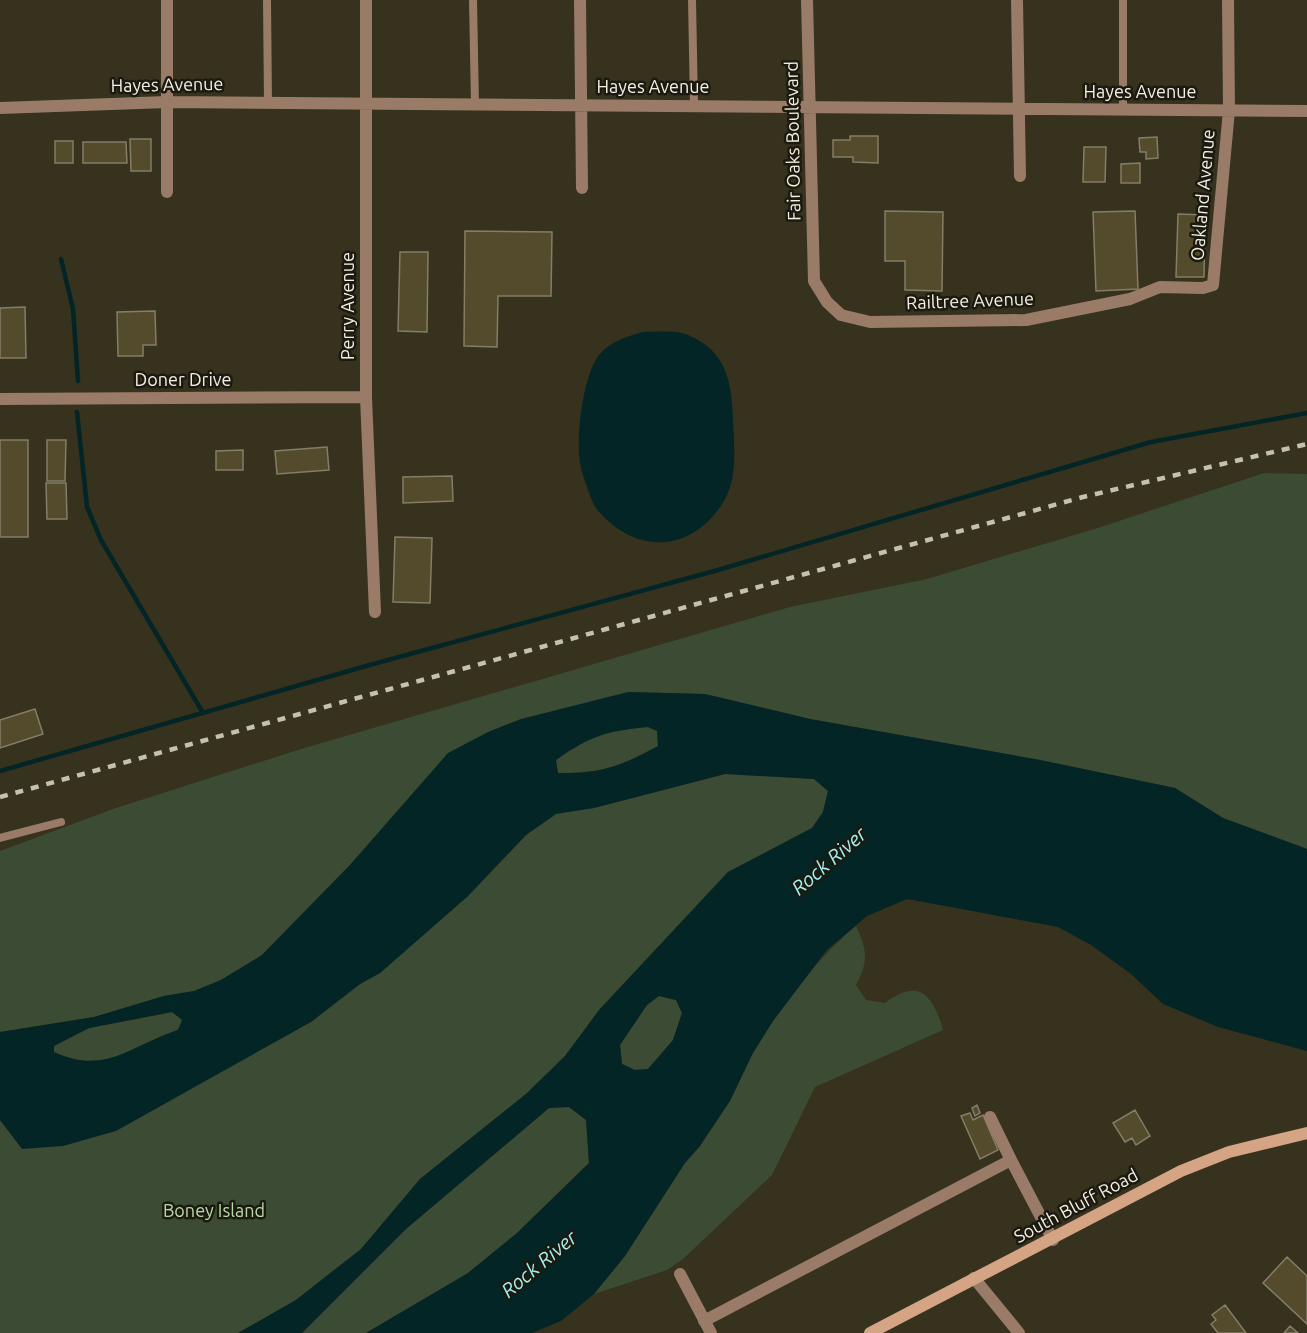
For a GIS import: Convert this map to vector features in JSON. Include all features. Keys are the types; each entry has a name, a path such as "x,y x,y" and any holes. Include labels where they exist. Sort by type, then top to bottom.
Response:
{"street":[{"path":"167,0 167,192"},
{"name":"Perry Avenue","path":"366,0 364,104 366,398 375,612"},
{"path":"580,0 579,105 582,188"},
{"name":"Fair Oaks Boulevard","path":"807,0 814,281"},
{"path":"1017,0 1020,176"},
{"name":"Oakland Avenue","path":"1213,285 1229,110 1228,0"},
{"name":"Hayes Avenue","path":"0,108 167,102 810,105 1019,110 1307,111"},
{"name":"Railtree Avenue","path":"814,281 827,302 841,315 870,322 1026,320 1130,299 1160,287 1203,288 1213,285"},
{"name":"Doner Drive","path":"0,399 366,398"},
{"path":"990,1118 1053,1240"},
{"name":"South Bluff Road","path":"870,1333 974,1278 1053,1240 1135,1194 1204,1161 1278,1138 1307,1132"},
{"path":"704,1321 1011,1160"},
{"path":"680,1274 711,1333"},
{"path":"974,1278 1019,1333"}],"lane":[{"path":"267,0 268,103"},
{"path":"473,0 475,105"},
{"path":"692,0 694,105"},
{"path":"1123,0 1123,110"},
{"path":"0,838 61,822"}],"green space":[{"path":"1264,473 1307,474 1307,849 1223,818 1175,788 1040,760 810,719 705,694 628,692 349,866 262,955 221,980 194,991 164,996 94,1017 0,1032 0,851 113,809 301,749 790,607 927,579 1098,528"},
{"path":"648,727 657,731 658,746 621,764 599,770 558,773 556,760 579,745 609,733"},
{"name":"Boney Island","path":"725,774 814,779 828,791 823,812 812,828 728,872 599,1010 565,1056 526,1094 420,1179 361,1249 296,1300 238,1333 0,1333 0,1120 23,1149 311,1022 360,984 380,973 468,896 526,835 557,813 594,808"},
{"path":"856,926 864,949 865,962 856,985 866,1000 885,1003 907,991 916,991 929,999 943,1030 815,1087 772,1175 683,1259 667,1270 594,1294 625,1256 685,1162 700,1146 750,1057 787,1001 831,949"},
{"path":"659,996 676,1000 682,1013 673,1040 648,1069 635,1070 622,1064 620,1045 647,1005"},
{"path":"173,1012 183,1020 178,1030 118,1056 89,1061 73,1059 54,1052 54,1046 89,1028"},
{"path":"569,1107 586,1120 589,1163 517,1233 468,1273 366,1333 302,1333 406,1229 549,1108"}],"water":[{"path":"643,332 678,332 701,342 719,359 729,381 731,394 734,462 731,482 724,501 711,518 697,530 681,538 665,542 648,541 631,536 614,526 594,504 580,463 581,414 593,365 608,346"},
{"name":"Rock River","path":"628,692 705,694 810,719 1040,760 1175,788 1223,818 1307,849 1307,1051 1218,1027 1163,1004 1131,974 1091,945 1058,927 907,899 867,916 827,950 773,1021 753,1053 730,1101 700,1146 685,1163 625,1256 594,1294 561,1321 532,1333 366,1333 468,1273 517,1233 589,1163 586,1120 569,1107 549,1108 406,1229 302,1333 238,1333 296,1300 361,1249 420,1179 526,1094 565,1056 599,1010 728,872 812,828 823,812 828,791 814,779 725,774 594,808 556,814 526,835 468,896 380,973 360,984 311,1022 116,1131 63,1146 22,1149 0,1120 0,1032 94,1017 164,996 194,991 221,980 262,955 349,866 448,753 488,732 521,719","holes":["648,727 657,731 658,746 645,753 621,764 599,770 558,773 556,760 579,745 609,733","659,996 676,1000 682,1013 673,1040 648,1069 635,1070 622,1064 620,1045 647,1005","172,1012 182,1020 178,1030 104,1060 72,1059 54,1052 54,1046 89,1028"]}],"building":[{"path":"850,136 878,136 878,163 853,162 853,157 833,157 833,140 850,140"},
{"path":"1157,137 1158,158 1146,159 1146,152 1140,152 1139,138"},
{"path":"130,139 151,139 151,171 131,171"},
{"path":"55,141 73,141 73,163 55,163"},
{"path":"83,142 126,142 127,163 83,163"},
{"path":"1084,147 1106,147 1105,182 1083,182"},
{"path":"1140,163 1140,183 1121,183 1121,164"},
{"path":"885,211 943,212 942,291 905,290 905,261 885,261"},
{"path":"1135,211 1138,289 1096,291 1093,212"},
{"path":"1178,214 1205,215 1204,277 1176,277"},
{"path":"465,231 552,232 551,296 498,296 497,347 464,346"},
{"path":"400,252 428,252 427,332 398,331"},
{"path":"25,307 26,358 0,358 0,308"},
{"path":"155,311 156,345 143,345 143,356 118,356 117,312"},
{"path":"0,440 28,440 28,537 0,537"},
{"path":"47,440 66,440 65,481 47,481"},
{"path":"327,447 329,470 277,474 275,451"},
{"path":"243,450 243,470 216,470 216,451"},
{"path":"452,476 453,501 403,503 403,477"},
{"path":"46,483 66,483 67,519 47,519"},
{"path":"395,537 432,538 430,603 393,602"},
{"path":"35,709 43,734 0,748 0,720"},
{"path":"977,1105 980,1113 975,1116 972,1108"},
{"path":"1135,1110 1150,1136 1136,1145 1132,1138 1125,1142 1113,1123"},
{"path":"970,1113 973,1120 983,1115 998,1150 980,1159 961,1116"},
{"path":"1287,1257 1307,1276 1307,1324 1263,1283"},
{"path":"1225,1305 1246,1333 1218,1333 1211,1324 1216,1320 1212,1315"},
{"path":"1290,1326 1298,1333 1284,1333"}],"waterway":[{"path":"61,259 73,309 78,381"},
{"path":"77,412 87,507 101,540 203,713"},
{"path":"0,771 366,666 718,570 1151,442 1307,413"}],"railway":[{"path":"0,797 1083,497 1307,444"}]}
